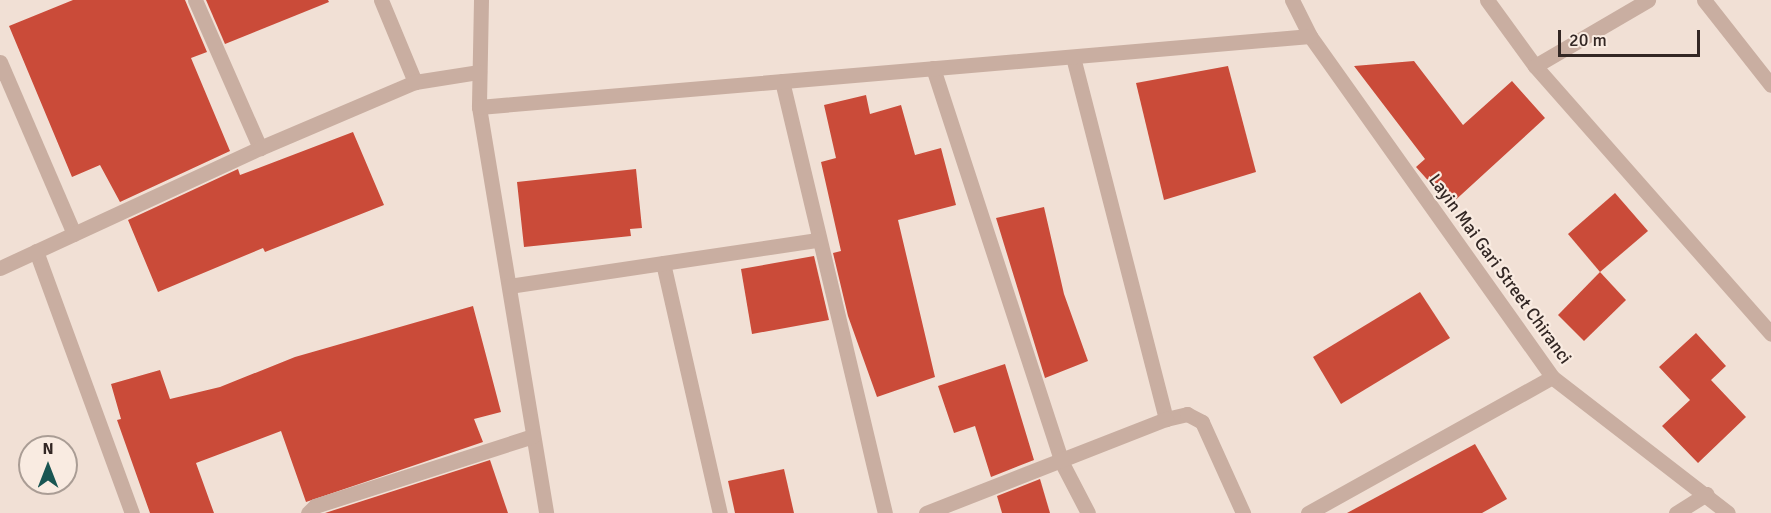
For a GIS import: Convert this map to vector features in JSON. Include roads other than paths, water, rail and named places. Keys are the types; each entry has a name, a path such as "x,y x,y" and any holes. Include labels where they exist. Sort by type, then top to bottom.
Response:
{"street":[{"path":"195,0 260,148"},
{"path":"381,0 415,82"},
{"path":"480,0 479,107 546,513"},
{"name":"Layin Mai Gari Street Chiranci","path":"1292,0 1310,36 1552,377 1707,494 1728,513"},
{"path":"1487,0 1535,66 1771,334"},
{"path":"1535,66 1648,0"},
{"path":"1704,0 1771,85"},
{"path":"479,107 1310,36"},
{"path":"1073,57 1166,419"},
{"path":"0,62 74,234"},
{"path":"933,69 1062,463 1088,513"},
{"path":"0,268 260,148 415,82 479,72"},
{"path":"782,81 818,240 885,513"},
{"path":"509,286 818,240"},
{"path":"36,251 132,513"},
{"path":"663,263 720,513"},
{"path":"1308,513 1552,377"},
{"path":"926,513 1062,463 1166,419 1187,414 1202,422 1243,513"},
{"path":"308,513 315,506 533,436"},
{"path":"1676,513 1707,494"}]}
